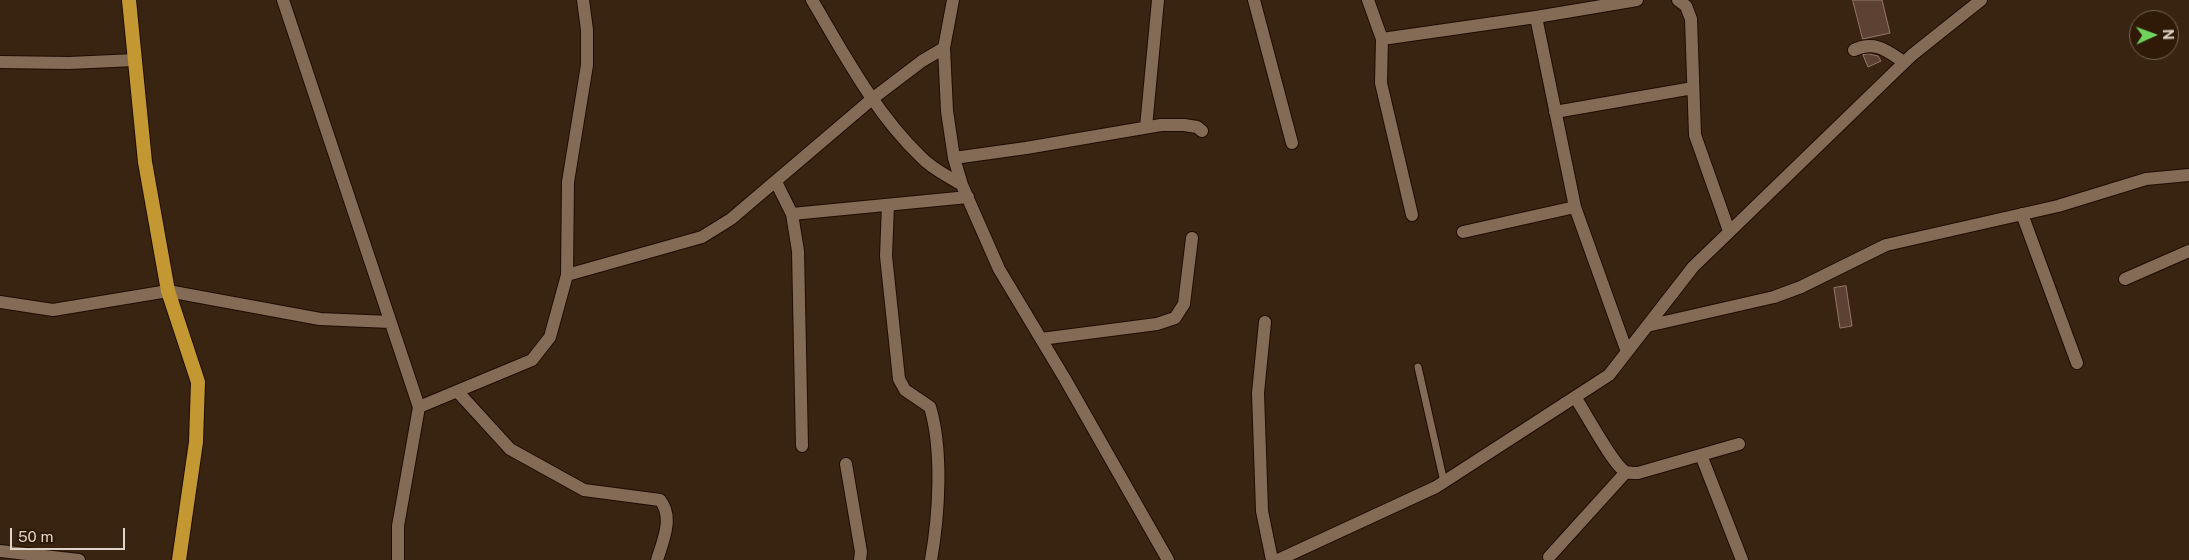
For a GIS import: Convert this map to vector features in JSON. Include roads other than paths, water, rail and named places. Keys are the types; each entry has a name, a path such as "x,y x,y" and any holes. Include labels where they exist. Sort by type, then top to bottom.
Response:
{"highway":[{"path":"129,0 145,162 168,291 198,382 196,442 179,560"}],"street":[{"path":"283,0 419,407 398,526 398,560"},
{"path":"419,407 532,360 550,337 567,275 568,182 587,65 587,30 583,0"},
{"path":"812,0 872,99 920,157 962,185"},
{"path":"953,0 944,48 947,111 954,158 962,185 999,270 1041,339 1168,560"},
{"path":"1146,127 1158,0"},
{"path":"1254,0 1292,143"},
{"path":"1368,0 1382,39 1382,83 1412,215"},
{"path":"1382,39 1536,17 1637,0"},
{"path":"1678,0 1686,6 1691,19 1695,135 1729,232"},
{"path":"1278,560 1444,482 1609,375 1693,266 1904,62 1981,0"},
{"path":"1536,17 1575,207 1627,352"},
{"path":"1854,50 1872,45 1880,46 1904,62"},
{"path":"567,275 702,237 731,219 872,99 922,61 944,48"},
{"path":"0,62 69,63 135,60"},
{"path":"1555,112 1693,88"},
{"path":"954,158 1026,148 1161,124 1197,127 1202,131"},
{"path":"1647,326 1774,297 1801,287 1886,246 2058,206 2146,179 2189,175"},
{"path":"776,182 792,214 798,251 802,446"},
{"path":"792,214 968,197"},
{"path":"888,205 886,256 899,379 904,390 930,406 936,428 938,522 931,560"},
{"path":"1463,232 1575,207"},
{"path":"2022,214 2077,364"},
{"path":"1041,339 1157,324 1175,318 1184,304 1192,238"},
{"path":"2125,279 2189,251"},
{"path":"0,302 53,310 168,291 320,319 390,322"},
{"path":"1265,322 1258,393 1262,511 1272,560"},
{"path":"457,391 510,448 584,490 660,500 667,508 667,530 657,560"},
{"path":"1575,397 1613,458 1620,468 1626,472 1638,474 1739,444"},
{"path":"1701,455 1742,560"},
{"path":"846,464 861,552 860,560"},
{"path":"1549,557 1626,472"},
{"path":"0,551 79,560"}],"lane":[{"path":"1418,367 1444,482"}]}
